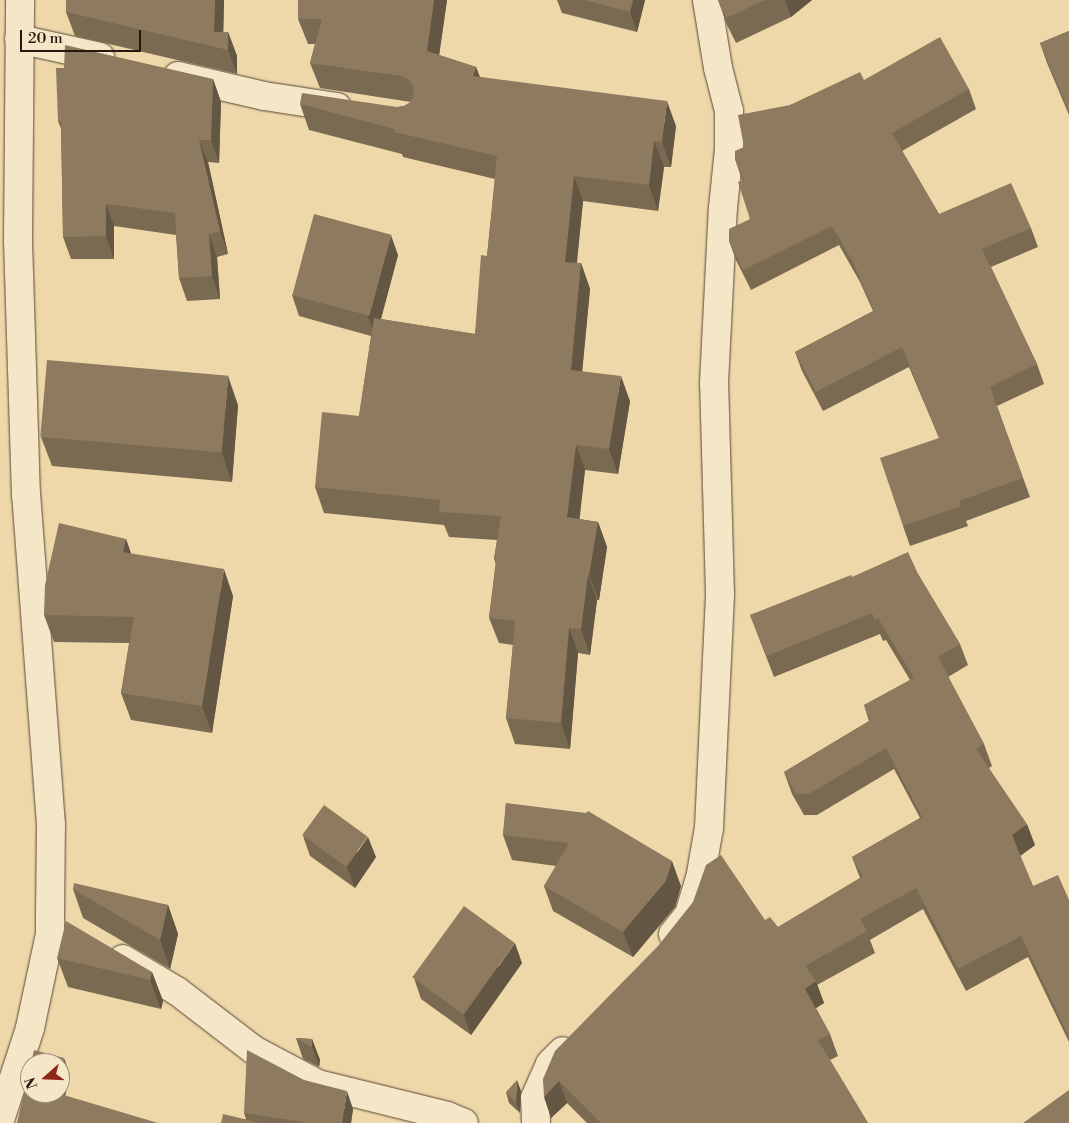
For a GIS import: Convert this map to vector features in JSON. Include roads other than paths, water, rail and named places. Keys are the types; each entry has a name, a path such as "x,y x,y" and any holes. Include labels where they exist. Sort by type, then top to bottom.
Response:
{"street":[{"path":"0,1120 30,1028 50,934 51,825 26,496 18,239 20,0"},
{"path":"655,957 689,914 700,878 709,828 720,594 714,383 729,111 718,68 707,0"},
{"path":"19,39 122,62"},
{"path":"149,69 264,96 360,110"},
{"path":"50,916 76,931"},
{"path":"101,946 177,991 254,1050 318,1084 447,1116 464,1123"},
{"path":"536,1123 535,1098 550,1064 578,1035"}]}
